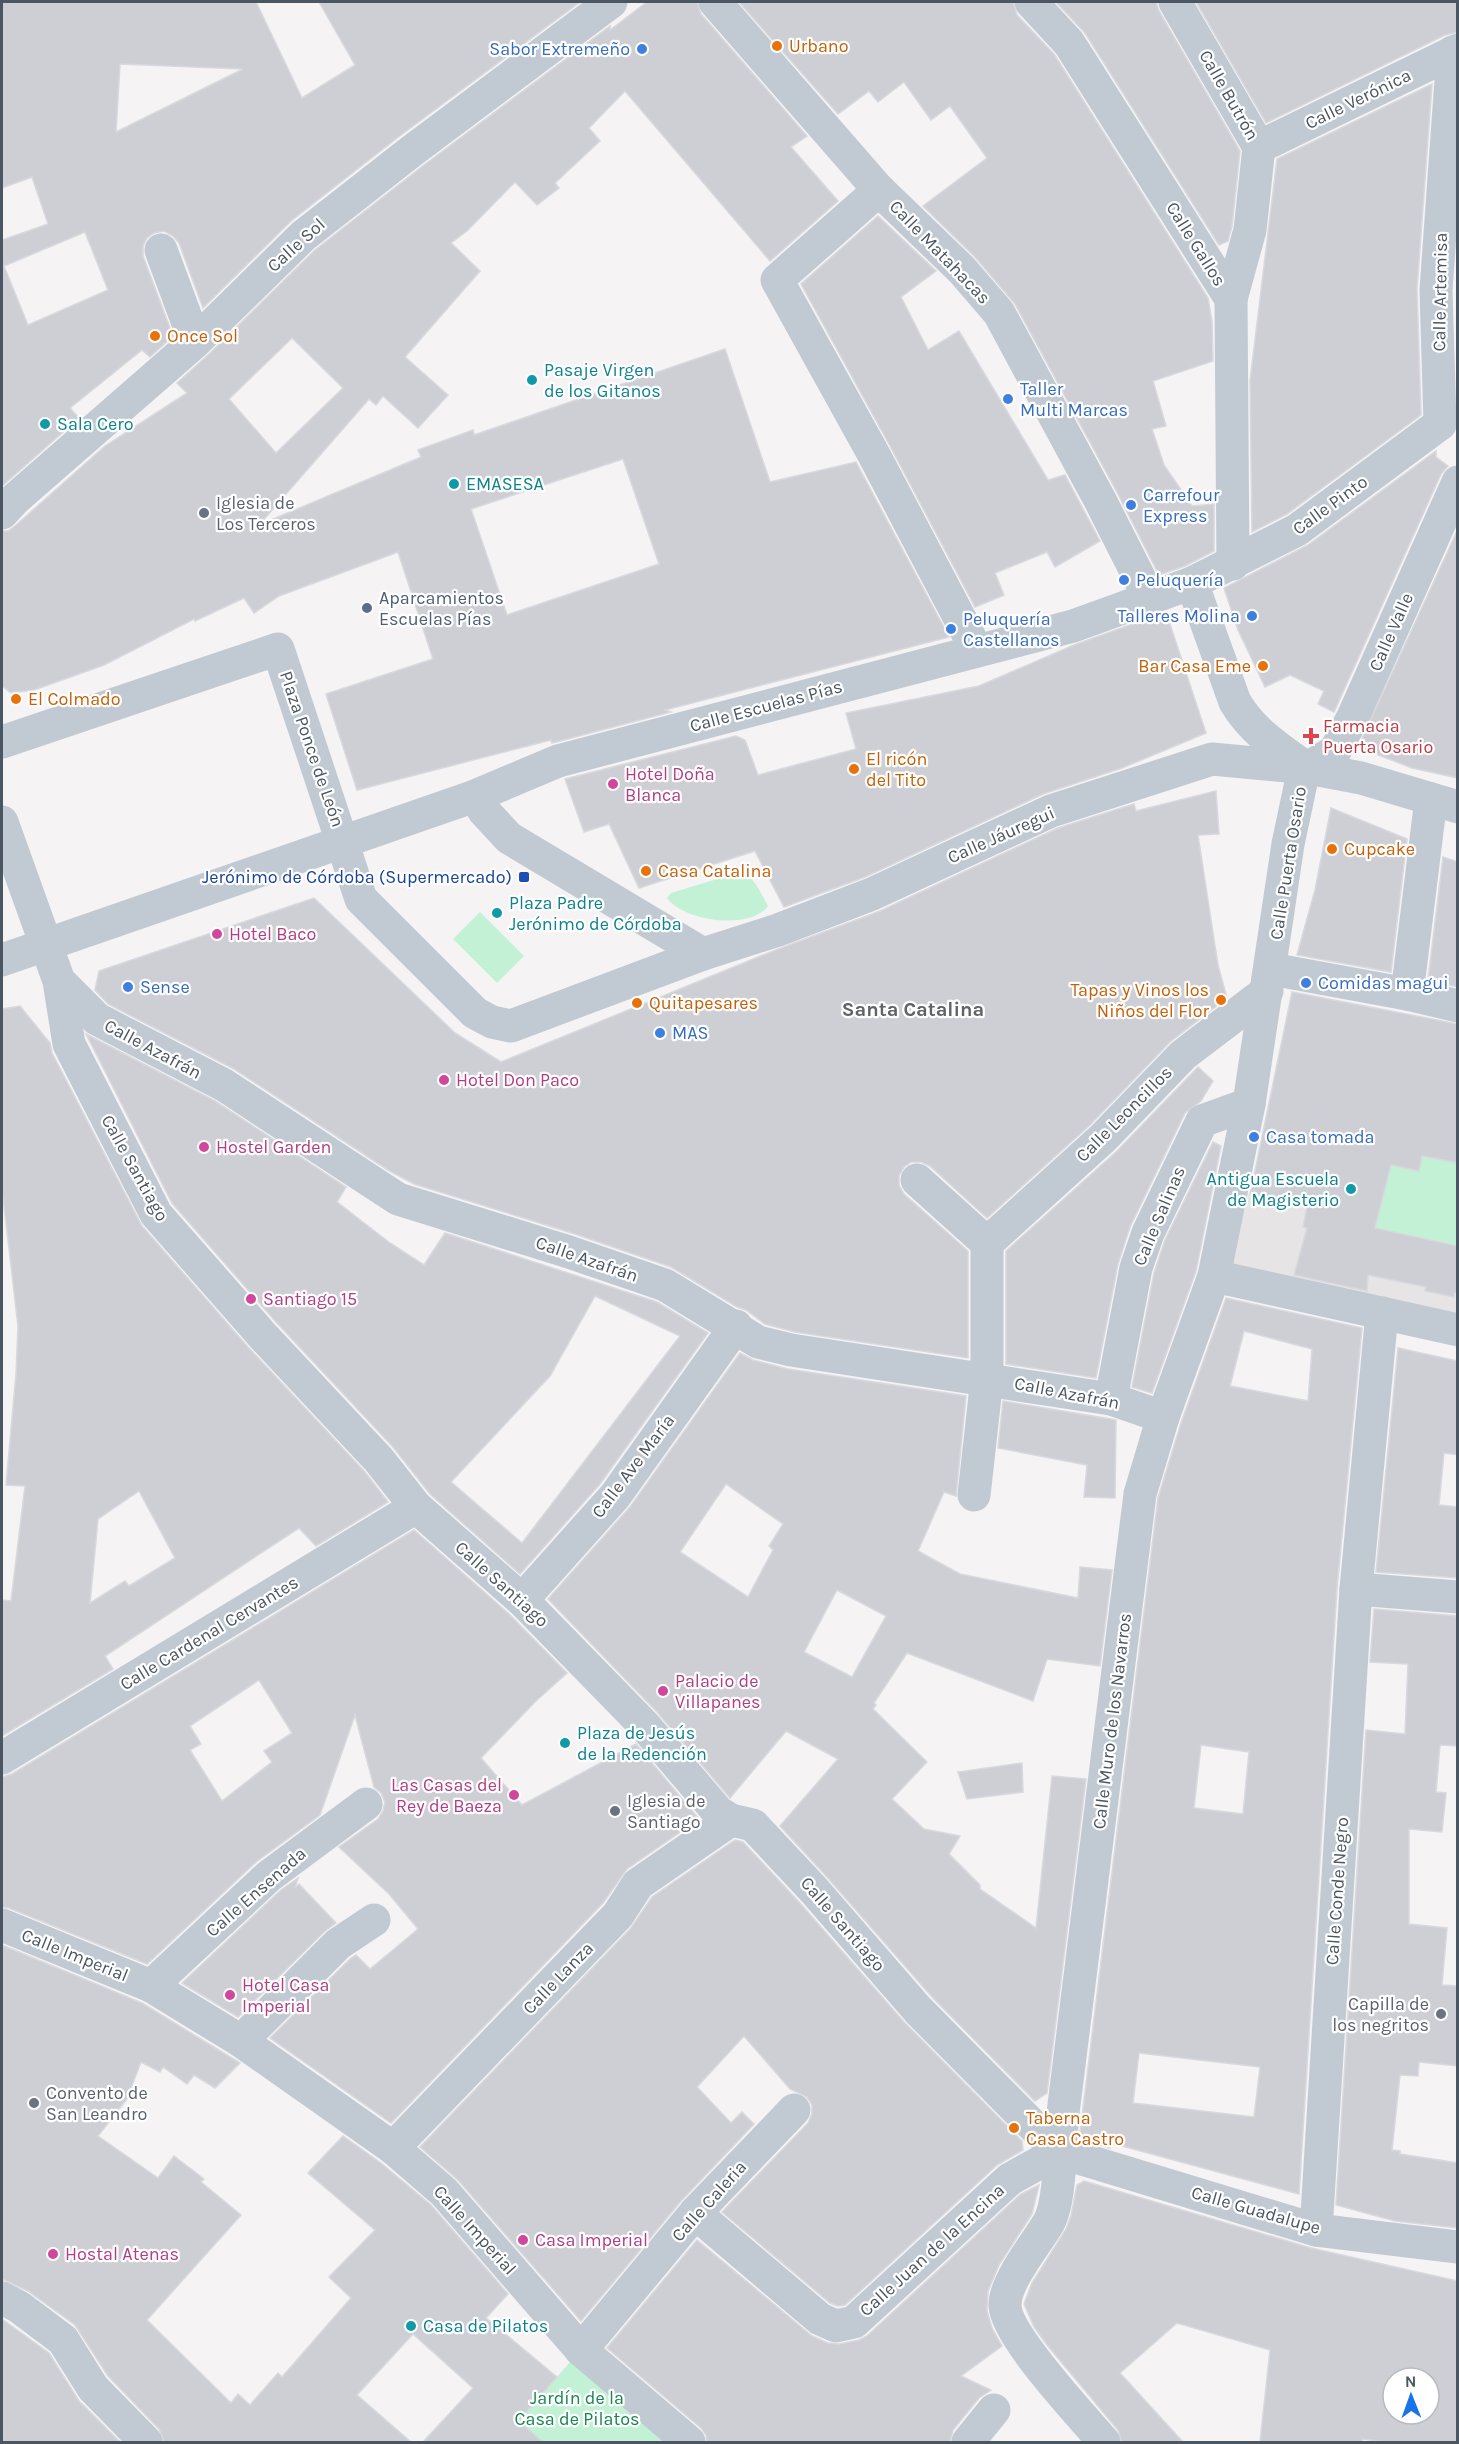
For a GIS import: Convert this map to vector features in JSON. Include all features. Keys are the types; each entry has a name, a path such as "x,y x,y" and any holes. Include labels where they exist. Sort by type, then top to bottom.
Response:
{"street":[{"name":"Calle Matahacas","path":"715,2 879,190 962,270 999,313 1101,502 1150,599"},
{"name":"Calle Gallos","path":"1031,2 1069,43 1232,299 1233,564"},
{"name":"Calle Butrón","path":"1175,2 1259,147 1250,230 1232,299"},
{"name":"Calle Sol","path":"2,513 15,499 195,342 303,236 609,3"},
{"name":"Calle Verónica","path":"1259,147 1455,51"},
{"name":"Calle Artemisa","path":"1449,430 1436,290 1455,51"},
{"path":"879,190 777,280 874,455 977,651"},
{"path":"161,250 195,342"},
{"name":"Calle Pinto","path":"1192,583 1297,530 1449,430"},
{"name":"Calle Valle","path":"1308,768 1335,751 1353,717 1458,482"},
{"name":"Calle Escuelas Pías","path":"343,841 475,796 558,760 1073,626 1192,583"},
{"name":"Calle Puerta Osario","path":"1192,583 1235,702 1245,720 1268,741 1308,768 1302,778 1288,844 1269,980"},
{"name":"Plaza Ponce de León","path":"2,742 278,649 343,841 2,960"},
{"name":"Calle Jáuregui","path":"703,954 778,930 872,894 1051,811 1212,759 1308,768 1361,778 1444,803"},
{"path":"475,796 484,811 509,838 703,954"},
{"path":"1407,994 1444,803"},
{"path":"2,822 47,945"},
{"path":"343,841 361,899 475,1013 492,1022 511,1026 703,954"},
{"name":"Calle Santiago","path":"47,945 59,981 69,1044 156,1214 262,1335 379,1460 416,1507 522,1600 644,1725 718,1812 731,1820 753,1825 813,1889 918,2010 1059,2152"},
{"path":"1269,980 1407,994 1458,1006"},
{"name":"Calle Muro de los Navarros","path":"1104,2442 1017,2338 1005,2308 1007,2290 1051,2219 1057,2197 1059,2152 1140,1494 1163,1416 1214,1276 1249,1104 1269,980"},
{"name":"Calle Leoncillos","path":"987,1244 1103,1138 1183,1055 1269,980"},
{"name":"Calle Azafrán","path":"59,981 97,1019 224,1085 398,1199 568,1252 665,1286 736,1326 759,1342 791,1350 987,1378 1112,1399 1163,1416"},
{"name":"Calle Salinas","path":"1112,1399 1136,1268 1148,1233 1202,1121 1249,1104"},
{"path":"917,1180 987,1244 987,1378 974,1495"},
{"path":"1214,1276 1458,1330"},
{"name":"Calle Conde Negro","path":"1316,2230 1356,1589 1382,1313"},
{"name":"Calle Ave María","path":"522,1600 615,1496 736,1326"},
{"name":"Calle Cardenal Cervantes","path":"2,1758 416,1507"},
{"path":"1356,1589 1458,1597"},
{"name":"Calle Ensenada","path":"151,1986 269,1876 366,1804"},
{"name":"Calle Lanza","path":"393,2148 618,1915 638,1884 731,1820"},
{"path":"241,2041 338,1944 374,1920"},
{"name":"Calle Imperial","path":"2,1925 151,1986 241,2041 393,2148 444,2192 581,2350 689,2442"},
{"name":"Calle Caleria","path":"581,2350 695,2213 794,2110"},
{"name":"Calle Juan de la Encina","path":"695,2213 820,2319 836,2326 854,2322 1010,2179 1059,2152"},
{"name":"Calle Guadalupe","path":"1059,2152 1316,2230 1458,2247"},
{"path":"2,2298 19,2307 63,2340 93,2388 146,2442"},
{"path":"968,2442 994,2410"}],"shaded area":[{"path":"1457,1130 1457,1317 1231,1266 1248,1194 1312,1208 1322,1169"}],"green space":[{"path":"737,873 748,876 752,880 768,906 759,914 747,919 732,921 701,917 675,906 667,898 671,893"},
{"path":"480,912 524,956 497,983 453,939"},
{"path":"1422,1156 1457,1163 1457,1246 1375,1228 1391,1165 1419,1170"},
{"name":"Jardín de la Casa de Pilatos","path":"570,2362 684,2442 532,2442 536,2436 519,2421"}],"building":[{"path":"2,2 256,2 302,98 355,65 319,2 580,2 401,135 291,221 203,308 179,243 164,231 154,233 147,238 143,246 143,256 173,336 150,357 142,350 70,408 79,418 2,486 2,240 48,224 32,177 2,188","holes":["120,64 243,69 116,132","85,232 108,290 28,325 4,266"]},
{"path":"647,2 697,2 701,14 807,136 791,147 838,201 770,261 625,91 589,128 600,141 555,183 559,188 537,205 515,182 467,231 451,243 480,271 405,357 448,395 418,428 383,396 376,405 369,399 259,525 421,457 418,450 473,430 474,435 725,349 770,482 856,462 949,637 665,710 671,712 552,743 551,740 357,790 326,694 433,659 398,552 279,596 254,613 244,598 195,621 194,619 104,665 34,690 11,693 2,686 2,531 8,531 15,526 105,446 187,393 177,383 315,250 610,26 610,30","holes":["292,338 343,388 276,453 229,399","623,459 659,564 507,615 471,509"]},
{"path":"739,2 1013,2 1017,15 1054,54 1208,298 1212,321 1213,361 1153,381 1166,426 1152,429 1164,465 1192,506 1214,504 1214,551 1185,566 1159,575 1118,494 1015,304 975,257 923,206 987,158 950,106 931,120 904,82 878,102 869,91 838,114"},
{"path":"1056,2 1156,2 1159,11 1240,151 1232,226 1228,241 1219,245 1085,33"},
{"path":"1196,2 1458,2 1458,32 1445,35 1266,123"},
{"path":"1432,84 1417,289 1421,415 1287,514 1252,532 1250,381 1277,159"},
{"path":"878,216 936,271 901,297 928,350 959,331 1048,480 1065,475 1100,541 1055,567 1047,552 995,573 1004,595 975,607 801,284"},
{"path":"1436,451 1436,457 1448,466 1441,474 1334,712 1318,704 1324,691 1290,675 1265,687 1238,630 1224,588 1308,545"},
{"path":"1458,529 1458,778 1412,768 1358,747"},
{"path":"1166,612 1206,733 1122,768 1043,794 865,877 784,907 755,851 639,888 609,824 584,832 565,779 736,736 745,740 758,775 856,749 846,713 979,686 1074,645"},
{"path":"1216,791 1219,834 1198,835 1218,965 1227,998 1170,1042 1090,1125 987,1218 930,1166 921,1162 911,1162 904,1167 899,1176 899,1185 904,1194 968,1251 968,1358 795,1332 765,1324 746,1310 737,1307 671,1267 575,1234 414,1184 388,1170 234,1069 108,1004 95,990 99,971 314,898 455,1033 501,1062 773,951 880,911 1058,828 1134,804 1136,811"},
{"path":"1331,808 1407,839 1391,972 1297,955 1315,890"},
{"path":"1443,857 1458,862 1458,987 1428,980"},
{"path":"1292,992 1458,1024 1458,1163 1422,1156 1419,1171 1391,1165 1375,1228 1458,1246 1458,1293 1454,1293 1454,1297 1425,1291 1426,1287 1368,1275 1367,1291 1294,1275 1307,1228 1303,1227 1307,1207 1250,1195"},
{"path":"20,1006 50,1043 52,1053 142,1226 248,1347 365,1472 388,1502 316,1546 299,1528 105,1656 113,1669 2,1736 2,1600 11,1601 25,1486 6,1485 18,1326 2,1189 2,1009","holes":["139,1491 175,1558 129,1586 125,1581 90,1603 98,1519"]},
{"path":"86,1034 215,1101 346,1187 337,1202 390,1243 424,1265 445,1233 657,1302 708,1333 600,1484 520,1574 430,1494 393,1447 276,1322 172,1203","holes":["595,1296 680,1336 522,1543 451,1482 550,1376"]},
{"path":"1198,1067 1213,1081 1201,1101 1185,1113 1130,1227 1118,1264 1096,1378 1006,1364 1006,1251 1116,1152"},
{"path":"1213,1142 1221,1146 1196,1271 1152,1393 1132,1387 1154,1273 1165,1240"},
{"path":"1226,1298 1362,1328 1337,1588 1299,2194 1111,2143 1110,2148 1089,2142 1080,2133 1158,1498 1181,1423","holes":["1244,1331 1312,1349 1308,1401 1230,1386","1201,1745 1249,1752 1243,1814 1194,1808","1139,2053 1260,2067 1254,2117 1133,2103"]},
{"path":"1398,1348 1458,1361 1458,1455 1444,1453 1439,1505 1458,1507 1458,1578 1376,1572"},
{"path":"740,1353 753,1360 788,1369 966,1396 956,1496 944,1492 918,1551 960,1574 1078,1598 1080,1567 1112,1570 1100,1666 1047,1659 1033,1701 907,1653 874,1703 876,1705 873,1709 927,1762 892,1799 924,1829 960,1836 949,1854 980,1885 980,1889 1036,1928 1052,1776 1086,1779 1047,2093 1035,2101 932,1997 780,1826 838,1759 786,1731 730,1798 657,1712 548,1599 630,1507","holes":["726,1484 783,1524 769,1546 773,1550 748,1597 680,1552","837,1590 886,1616 852,1677 804,1652"]},
{"path":"1003,1401 1116,1420 1115,1498 1084,1497 1087,1465 998,1448"},
{"path":"414,1530 509,1614 567,1673 536,1701 481,1758 522,1805 636,1744 699,1819 627,1869 603,1903 391,2123 270,2038 350,1959 356,1955 370,1969 418,1929 389,1894 339,1847 378,1819 385,1802 381,1793 374,1787 355,1715 320,1815 256,1862 147,1964 2,1907 2,1777 12,1774","holes":["259,1680 292,1733 264,1751 272,1762 222,1801 190,1750 201,1744 190,1726"]},
{"path":"1374,1609 1458,1616 1458,1746 1440,1745 1436,1792 1446,1793 1442,1832 1409,1829 1409,1924 1447,1928 1442,1985 1458,1986 1458,2066 1419,2062 1418,2076 1400,2075 1392,2150 1400,2151 1400,2154 1458,2163 1458,2228 1395,2221 1336,2205 1366,1730 1405,1734 1408,1664 1370,1662"},
{"path":"1022,1763 1023,1792 967,1799 958,1772"},
{"path":"735,1840 743,1842 904,2022 1022,2141 1023,2150 997,2165 845,2305 838,2306 830,2303 722,2212 808,2123 812,2114 812,2105 807,2097 790,2089 744,2036 697,2087 731,2123 742,2112 754,2124 681,2201 581,2321 458,2180 420,2147 631,1928 652,1897"},
{"path":"298,1878 295,1888 299,1884 336,1923 325,1931 238,2017 182,1983 281,1890"},
{"path":"2,1945 142,2003 240,2063 215,2088 194,2075 187,2084 163,2067 160,2072 141,2062 127,2099 98,2136 158,2178 174,2156 204,2179 201,2182 241,2215 147,2320 231,2403 238,2394 250,2405 278,2373 282,2377 351,2298 329,2277 375,2230 308,2173 343,2136 381,2163 431,2205 508,2294 486,2318 557,2377 519,2421 543,2442 423,2442 473,2388 413,2334 357,2395 411,2442 164,2442 159,2429 108,2376 75,2325 28,2291 2,2279"},
{"path":"1084,2181 1311,2248 1458,2281 1458,2442 1386,2442 1362,2439 1362,2442 1260,2442 1270,2350 1177,2323 1120,2373 1183,2442 1122,2442 1118,2430 1034,2327 1024,2304 1032,2283 1066,2229 1077,2185"},
{"path":"1039,2185 1032,2214 999,2265 988,2291 987,2311 992,2328 1002,2346 961,2376 991,2390 979,2398 953,2430 950,2442 707,2442 706,2435 701,2428 607,2348 697,2240 812,2336 828,2343 839,2344 859,2340 867,2336 1021,2194"},
{"path":"2,2319 49,2353 79,2401 120,2442 2,2442"}],"place":[{"name":"Urbano","path":"777,46"},
{"name":"Sabor Extremeño","path":"642,49"},
{"name":"Once Sol","path":"155,336"},
{"name":"Pasaje Virgen de los Gitanos","path":"532,380"},
{"name":"Taller Multi Marcas","path":"1008,399"},
{"name":"Sala Cero","path":"45,424"},
{"name":"EMASESA","path":"454,484"},
{"name":"Carrefour Express","path":"1131,505"},
{"name":"Iglesia de Los Terceros","path":"204,513"},
{"name":"Peluquería","path":"1124,580"},
{"name":"Aparcamientos Escuelas Pías","path":"367,608"},
{"name":"Talleres Molina","path":"1252,616"},
{"name":"Peluquería Castellanos","path":"951,629"},
{"name":"Bar Casa Eme","path":"1263,666"},
{"name":"El Colmado","path":"16,699"},
{"name":"Farmacia Puerta Osario","path":"1311,736"},
{"name":"El ricón del Tito","path":"854,769"},
{"name":"Hotel Doña Blanca","path":"613,784"},
{"name":"Cupcake","path":"1332,849"},
{"name":"Casa Catalina","path":"646,871"},
{"name":"Jerónimo de Córdoba (Supermercado)","path":"524,877"},
{"name":"Plaza Padre Jerónimo de Córdoba","path":"497,913"},
{"name":"Hotel Baco","path":"217,934"},
{"name":"Comidas magui","path":"1306,983"},
{"name":"Sense","path":"128,987"},
{"name":"Tapas y Vinos los Niños del Flor","path":"1221,1000"},
{"name":"Quitapesares","path":"637,1003"},
{"name":"MAS","path":"660,1033"},
{"name":"Hotel Don Paco","path":"444,1080"},
{"name":"Casa tomada","path":"1254,1137"},
{"name":"Hostel Garden","path":"204,1147"},
{"name":"Antigua Escuela de Magisterio","path":"1351,1189"},
{"name":"Santiago 15","path":"251,1299"},
{"name":"Palacio de Villapanes","path":"663,1691"},
{"name":"Plaza de Jesús de la Redención","path":"565,1743"},
{"name":"Las Casas del Rey de Baeza","path":"514,1795"},
{"name":"Iglesia de Santiago","path":"615,1811"},
{"name":"Hotel Casa Imperial","path":"230,1995"},
{"name":"Capilla de los negritos","path":"1441,2014"},
{"name":"Convento de San Leandro","path":"34,2103"},
{"name":"Taberna Casa Castro","path":"1014,2128"},
{"name":"Casa Imperial","path":"523,2240"},
{"name":"Hostal Atenas","path":"53,2254"},
{"name":"Casa de Pilatos","path":"411,2326"}],"district":[{"name":"Santa Catalina","path":"913,1009"}]}
